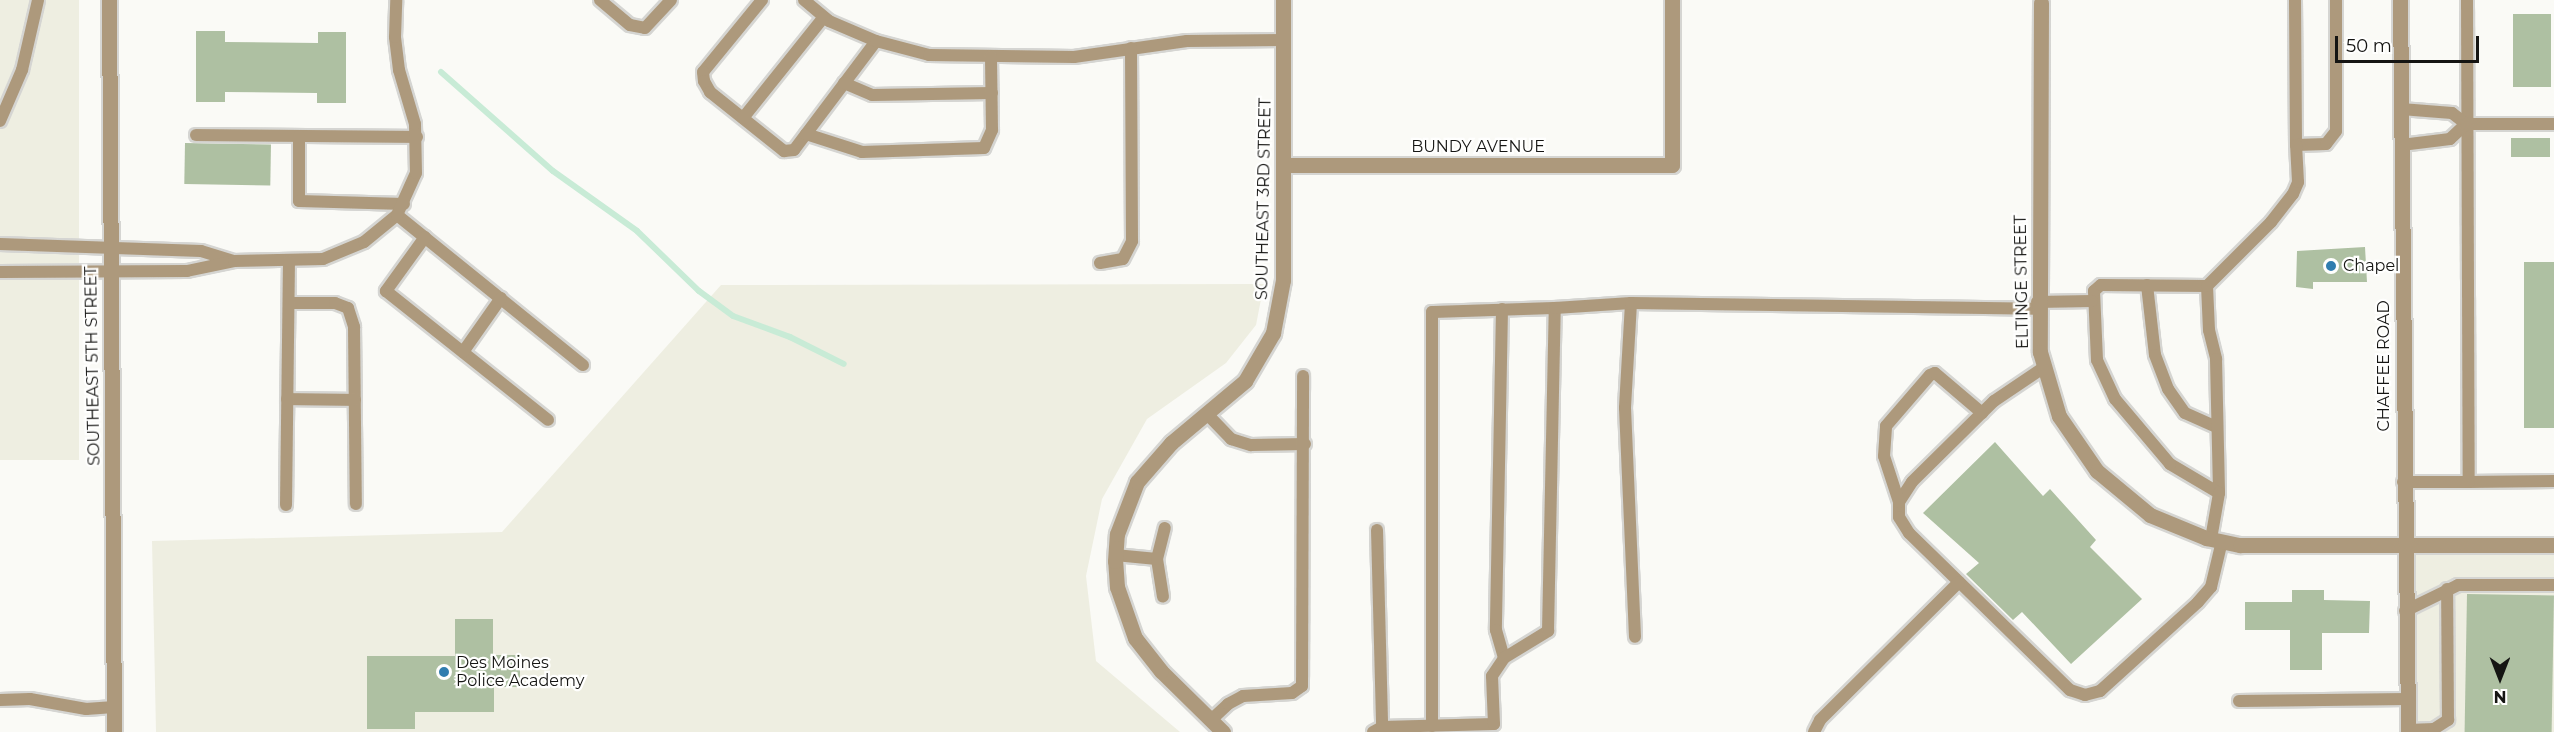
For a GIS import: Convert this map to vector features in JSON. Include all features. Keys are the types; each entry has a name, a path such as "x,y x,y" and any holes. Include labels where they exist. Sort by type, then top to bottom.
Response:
{"street":[{"name":"SOUTHEAST 5TH STREET","path":"109,0 114,732"},
{"name":"SOUTHEAST 3RD STREET","path":"1223,732 1151,660 1135,638 1117,587 1115,555 1125,506 1137,482 1153,461 1245,381 1274,333 1283,280 1283,0"},
{"name":"BUNDY AVENUE","path":"1283,165 1672,165 1672,0"},
{"name":"CHAFFEE ROAD","path":"2400,0 2403,545 2408,731"},
{"name":"ELTINGE STREET","path":"2041,3 2037,306 2043,368 2060,416 2097,471 2150,515 2217,540 2240,545 2554,545"}],"lane":[{"path":"0,121 22,70 38,0"},
{"path":"0,272 187,271 234,261 289,261 323,258 346,252 398,215 416,173 417,136 399,70 396,0"},
{"path":"600,0 630,25 645,28 671,0"},
{"path":"762,0 703,72 710,92 784,150 794,150 876,41"},
{"path":"804,0 824,17 876,41 929,55 1074,57 1187,41 1283,40"},
{"path":"2219,493 2170,464 2115,399 2097,360 2092,301 2094,291 2101,285 2207,286 2271,222 2293,194 2298,182 2295,0"},
{"path":"2296,146 2326,144 2336,131 2336,0"},
{"path":"2467,0 2469,482"},
{"path":"743,118 824,17"},
{"path":"1100,263 1123,260 1132,241 1131,48"},
{"path":"806,134 862,152 984,148 992,130 991,56"},
{"path":"844,83 872,95 992,93"},
{"path":"2401,109 2452,113 2466,124 2554,124"},
{"path":"2401,145 2450,139 2466,124"},
{"path":"196,135 417,136"},
{"path":"298,136 298,201 404,204"},
{"path":"398,215 584,365"},
{"path":"425,237 386,291 548,420"},
{"path":"0,244 201,251 234,261"},
{"path":"286,505 289,261"},
{"path":"2147,285 2155,355 2168,389 2185,413 2217,427"},
{"path":"1982,413 1935,373 1930,375 1886,426 1884,456 1899,502 1899,517 1909,533 2070,690 2085,695 2100,690 2211,587 2217,540 2219,493 2216,359 2209,330 2207,286"},
{"path":"463,352 501,298"},
{"path":"1432,726 1432,312 1631,303 2037,306 2092,301"},
{"path":"288,303 335,303 348,308 354,327 356,504"},
{"path":"1631,303 1625,408 1635,637"},
{"path":"1377,530 1378,729 1494,724 1492,676 1504,658 1525,642 1548,631 1555,308"},
{"path":"1502,309 1496,630 1504,658"},
{"path":"1899,502 1912,482 1982,413 2043,368"},
{"path":"1211,720 1228,704 1243,696 1292,693 1302,686 1305,444 1303,376"},
{"path":"287,399 355,400"},
{"path":"1207,414 1231,440 1251,445 1305,444"},
{"path":"2403,482 2554,481"},
{"path":"1163,597 1157,559 1165,528"},
{"path":"1115,555 1157,559"},
{"path":"1814,732 1828,712 1959,582"},
{"path":"2405,610 2458,585 2554,585"},
{"path":"2408,731 2434,729 2448,720 2447,589"},
{"path":"0,700 30,699 86,709 114,707"},
{"path":"2239,701 2407,699"}],"shaded area":[{"path":"0,0 79,0 79,460 0,460"},
{"path":"1264,284 1256,325 1226,363 1147,419 1102,499 1086,576 1096,661 1180,732 156,732 152,541 502,532 721,285"},
{"path":"2403,545 2554,545 2554,732 2403,732"}],"building":[{"path":"2513,14 2551,14 2551,87 2513,87"},
{"path":"196,31 225,31 225,42 318,43 318,32 346,32 346,103 317,103 317,93 225,92 225,102 196,102"},
{"path":"2511,138 2550,138 2550,157 2511,157"},
{"path":"185,143 271,145 270,185 184,184"},
{"name":"Chapel","path":"2365,247 2367,282 2313,282 2313,289 2296,287 2297,251"},
{"path":"2524,262 2554,262 2554,428 2524,428"},
{"path":"1995,442 2043,496 2050,489 2096,540 2090,547 2142,599 2071,664 2022,612 2013,620 1966,574 1979,563 1923,513"},
{"path":"2292,590 2324,590 2324,600 2370,601 2369,633 2322,633 2322,670 2290,670 2290,630 2245,630 2245,602 2292,602"},
{"path":"2467,594 2554,596 2552,732 2465,732"},
{"name":"Des Moines Police Academy","path":"455,619 493,619 493,655 520,655 520,687 494,687 494,712 415,712 415,729 367,729 367,656 455,656"}],"waterway":[{"path":"441,72 553,171 637,231 699,291 733,316 790,337 844,364"}],"place":[{"name":"Chapel","path":"2331,266"},
{"name":"Des Moines Police Academy","path":"444,672"}]}
